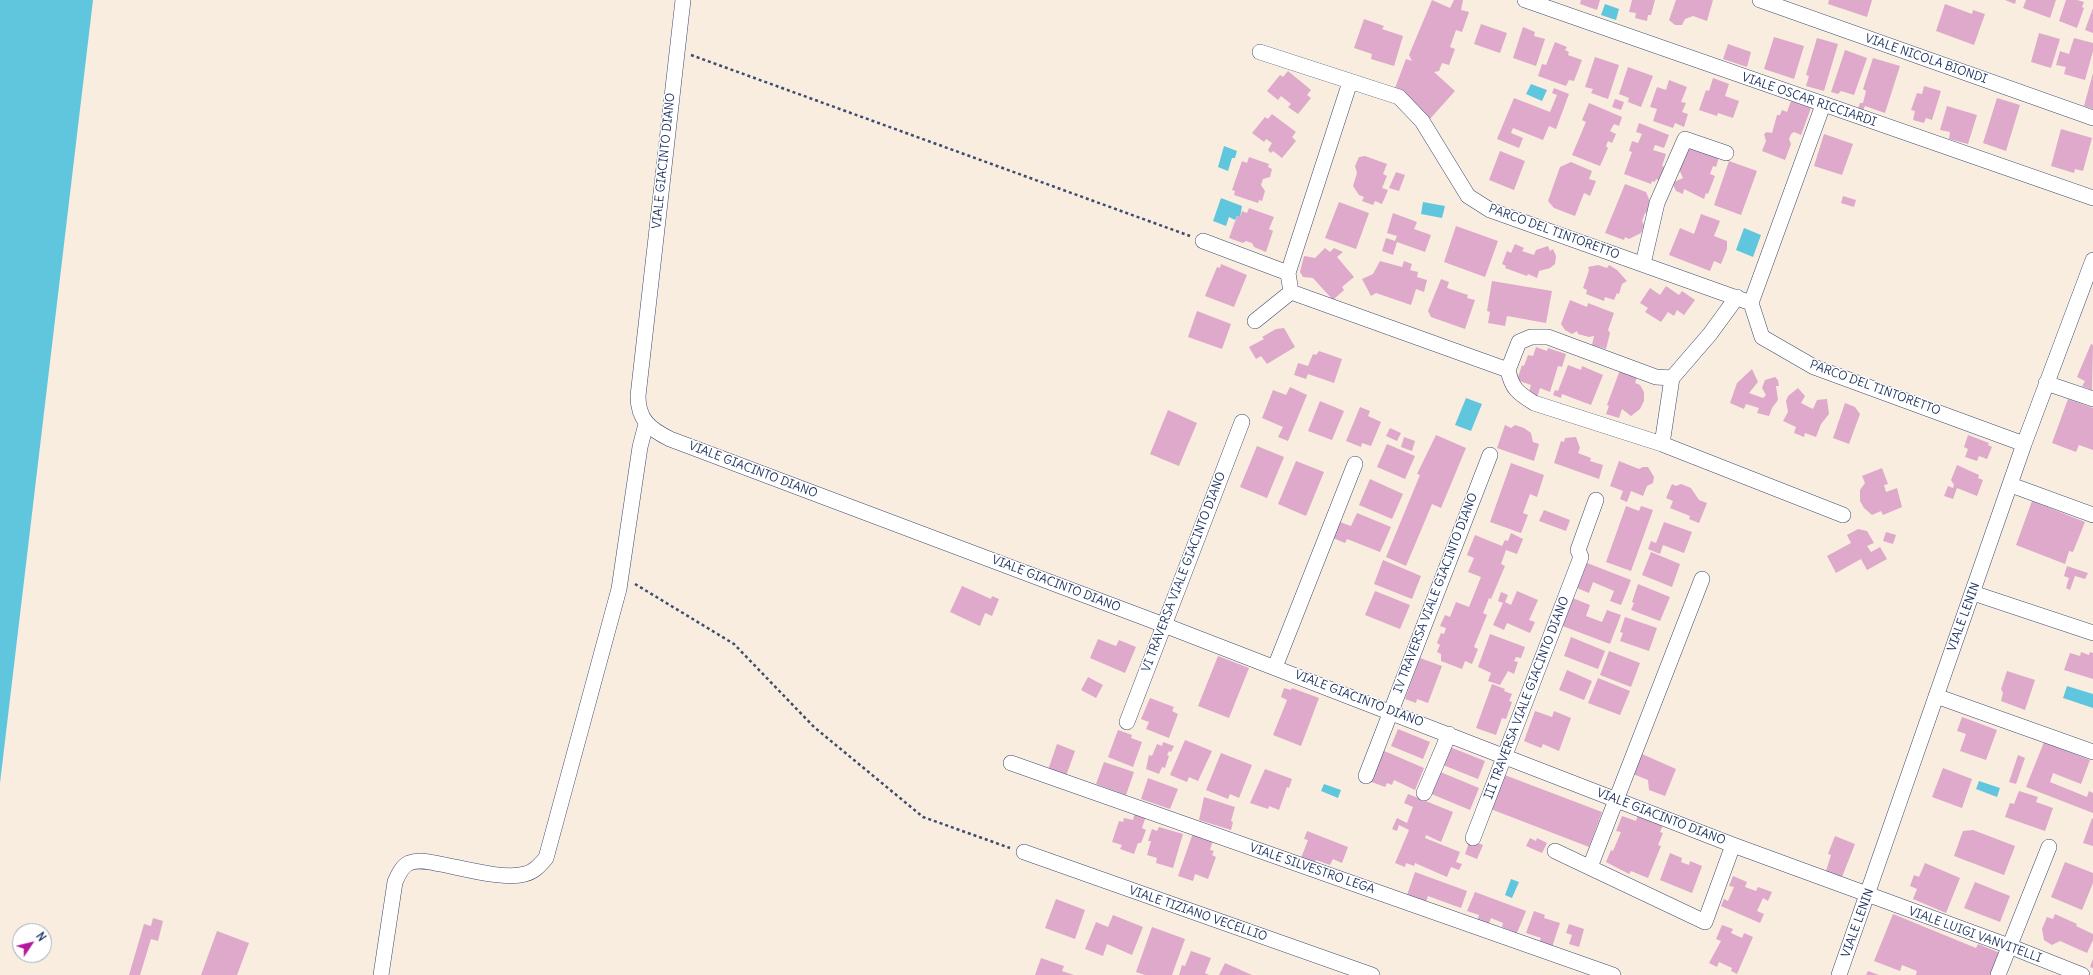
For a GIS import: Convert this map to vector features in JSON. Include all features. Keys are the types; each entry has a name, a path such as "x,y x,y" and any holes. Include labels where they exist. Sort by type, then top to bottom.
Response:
{"street":[{"name":"VIALE GIACINTO DIANO","path":"683,0 638,396 638,409 646,424 670,439 1164,624 1618,801 1869,895"},
{"name":"VIALE OSCAR RICCIARDI","path":"1525,0 2093,198"},
{"name":"VIALE NICOLA BIONDI","path":"1760,0 2093,118"},
{"name":"PARCO DEL TINTORETTO","path":"1260,52 1399,97 1422,121 1468,196 1490,210 1744,300 1762,337 1814,367 2024,444"},
{"path":"1291,292 1288,274 1350,82"},
{"path":"1662,444 1672,378 1710,334 1744,300 1823,105"},
{"path":"1643,264 1657,203 1685,139 1726,153"},
{"path":"1204,241 1288,274"},
{"name":"VIALE LENIN","path":"1839,975 1869,895 1936,696 2046,383 2089,285 2093,260"},
{"path":"1255,321 1291,292"},
{"path":"1291,292 1508,370"},
{"path":"1672,378 1656,377 1548,337 1531,337 1519,342 1508,370 1511,384 1520,394 1534,403 1662,444 1843,515"},
{"path":"2046,383 2093,399"},
{"name":"VI TRAVERSA VIALE GIACINTO DIANO","path":"1127,722 1242,422"},
{"path":"381,975 394,882 399,872 408,863 418,861 431,862 508,876 518,876 534,870 546,858 621,577 640,447 646,424"},
{"name":"IV TRAVERSA VIALE GIACINTO DIANO","path":"1366,776 1490,455"},
{"path":"1275,667 1355,464"},
{"path":"2011,485 2093,515"},
{"path":"1595,531 1586,554 1581,557 1578,550 1596,500"},
{"name":"III TRAVERSA VIALE GIACINTO DIANO","path":"1473,838 1581,557"},
{"path":"1590,867 1618,801 1702,579"},
{"path":"1973,592 2093,634"},
{"path":"1936,696 2093,752"},
{"path":"1424,793 1449,734"},
{"name":"VIALE SILVESTRO LEGA","path":"1011,763 1613,975"},
{"path":"1555,851 1705,922 1733,845"},
{"path":"1998,975 2049,847"},
{"name":"VIALE TIZIANO VECELLIO","path":"1024,852 1372,975"},
{"name":"VIALE LUIGI VANVITELLI","path":"1869,895 2009,946 2082,975"}],"path":[{"path":"677,50 1204,241"},
{"path":"621,577 663,600 734,644 814,727 923,817 1024,852"}],"water":[{"path":"0,0 93,0 0,783"},
{"path":"1605,4 1619,9 1616,20 1601,15"},
{"path":"1531,84 1547,90 1542,101 1526,94"},
{"path":"1224,146 1237,151 1235,158 1232,158 1228,171 1218,167"},
{"path":"1221,198 1242,206 1240,217 1237,216 1235,220 1229,217 1226,226 1213,221"},
{"path":"1423,202 1445,206 1442,218 1421,214"},
{"path":"1744,228 1761,235 1753,257 1736,250"},
{"path":"1466,398 1482,404 1471,431 1455,425"},
{"path":"2067,686 2093,694 2093,708 2063,698"},
{"path":"1979,781 2000,788 1997,797 1976,789"},
{"path":"1324,784 1341,790 1338,798 1321,791"},
{"path":"1511,879 1519,882 1512,898 1505,895"}],"building":[{"path":"1432,0 1450,8 1454,0 1463,0 1461,10 1469,12 1462,32 1456,30 1450,47 1455,49 1449,65 1442,63 1439,71 1434,72 1455,91 1429,120 1395,88 1406,59 1412,61 1409,55"},
{"path":"1581,0 1600,0 1597,10 1580,4"},
{"path":"1632,0 1655,0 1651,15 1648,15 1647,21 1635,18 1636,13 1629,12"},
{"path":"1676,0 1713,0 1707,21 1693,16 1685,19 1682,25 1675,25 1669,20"},
{"path":"1829,0 1872,0 1867,17 1828,4"},
{"path":"2005,0 2016,0 2015,4"},
{"path":"2026,0 2056,0 2050,18 2023,8"},
{"path":"2066,0 2077,0 2084,2 2082,7 2084,8 2077,28 2059,21"},
{"path":"1945,4 1972,14 1973,10 1985,14 1974,45 1936,31"},
{"path":"2093,8 2093,33 2085,30"},
{"path":"1364,19 1384,26 1382,29 1403,36 1394,66 1371,59 1372,54 1354,48"},
{"path":"1481,24 1507,33 1500,53 1474,44"},
{"path":"1523,27 1535,32 1534,36 1545,39 1536,66 1513,58"},
{"path":"2039,33 2060,39 2051,68 2031,62"},
{"path":"1774,37 1804,46 1794,79 1764,69"},
{"path":"1817,38 1838,44 1824,91 1806,86 1809,76 1806,75"},
{"path":"2074,38 2093,43 2093,51 2085,80 2064,74 2066,67 2056,65 2060,51 2069,54"},
{"path":"1555,42 1567,47 1565,50 1569,52 1568,55 1582,60 1574,81 1569,80 1566,86 1538,76 1542,64 1546,65"},
{"path":"1728,44 1751,52 1747,67 1723,59"},
{"path":"1845,50 1867,58 1854,95 1841,91 1838,94 1831,92"},
{"path":"1595,57 1619,65 1608,99 1591,93 1593,89 1585,87"},
{"path":"1873,58 1900,66 1885,113 1865,106 1863,110 1858,109 1860,103 1863,103 1866,91 1863,89"},
{"path":"1628,67 1653,76 1641,107 1628,102 1629,98 1619,94"},
{"path":"1288,71 1311,90 1307,95 1311,98 1298,114 1288,107 1291,104 1281,96 1278,100 1267,91 1280,75 1283,77"},
{"path":"2093,73 2093,109 2084,106"},
{"path":"1713,78 1729,84 1725,96 1739,101 1733,118 1718,113 1717,116 1699,110 1706,90 1709,91"},
{"path":"1669,80 1687,87 1681,102 1686,103 1682,112 1688,114 1684,127 1675,123 1673,128 1653,121 1657,109 1650,107 1657,87 1666,90"},
{"path":"1924,86 1941,91 1932,120 1926,118 1924,123 1913,120 1915,111 1911,110 1917,93 1922,94"},
{"path":"1554,88 1569,94 1556,129 1549,126 1543,140 1513,128 1511,133 1523,138 1519,148 1497,139 1514,98 1550,112 1557,95 1552,93"},
{"path":"1997,98 2020,105 2006,151 1983,143"},
{"path":"1615,99 1624,102 1621,110 1612,107"},
{"path":"1791,101 1811,108 1801,135 1794,132 1791,134 1789,139 1791,144 1785,160 1762,151 1766,141 1764,134 1767,132 1772,133 1777,115 1780,115 1782,110 1787,112"},
{"path":"1589,103 1622,117 1619,126 1614,124 1610,131 1616,134 1612,143 1608,141 1606,146 1608,148 1600,166 1572,155 1586,122 1582,120"},
{"path":"1947,106 1977,115 1968,144 1949,139 1950,132 1940,130"},
{"path":"1272,114 1296,132 1292,137 1296,141 1282,158 1273,151 1271,153 1268,150 1272,143 1266,139 1264,142 1252,133 1265,117 1268,119"},
{"path":"1639,123 1669,135 1664,148 1655,145 1653,150 1666,154 1662,166 1665,167 1660,181 1656,179 1655,182 1652,181 1651,184 1624,174 1632,152 1629,151 1632,141 1638,143 1642,134 1636,132"},
{"path":"2061,129 2092,138 2083,171 2075,169 2074,173 2051,166"},
{"path":"1824,134 1853,144 1842,175 1814,166"},
{"path":"1693,142 1719,157 1716,167 1713,166 1710,174 1715,176 1708,194 1706,193 1704,199 1684,189 1683,194 1676,191 1672,183 1683,178 1676,163 1686,159 1682,157"},
{"path":"1500,151 1525,161 1514,190 1489,180"},
{"path":"1365,156 1387,164 1383,174 1387,176 1382,188 1388,190 1382,204 1375,201 1373,205 1362,201 1364,197 1359,195 1353,186 1357,173 1355,166 1359,157"},
{"path":"1249,157 1269,164 1268,167 1272,169 1270,177 1263,179 1261,185 1265,191 1262,201 1259,200 1258,203 1234,195 1235,191 1232,190 1242,161 1247,163"},
{"path":"1729,161 1757,171 1741,215 1714,205"},
{"path":"1571,162 1592,171 1589,179 1596,181 1590,196 1584,193 1575,216 1554,208 1548,201 1560,167"},
{"path":"1396,172 1405,175 1399,191 1389,188"},
{"path":"1625,184 1646,192 1651,204 1642,221 1644,225 1641,233 1629,239 1625,237 1624,240 1605,233"},
{"path":"1843,196 1856,200 1854,207 1841,203"},
{"path":"1339,202 1369,213 1356,249 1325,238"},
{"path":"1249,208 1274,217 1269,229 1273,231 1266,252 1254,247 1252,243 1246,241 1243,243 1229,238 1237,216 1240,217 1242,211 1247,213"},
{"path":"1393,213 1417,222 1414,229 1431,235 1425,252 1397,242 1393,255 1382,251 1386,238 1395,241 1397,236 1387,233"},
{"path":"1701,214 1720,221 1714,236 1727,241 1727,249 1721,264 1714,261 1710,271 1669,255 1680,228 1694,234"},
{"path":"1456,226 1498,241 1485,277 1444,262"},
{"path":"1515,244 1524,248 1522,251 1534,255 1536,250 1548,246 1550,251 1553,249 1556,256 1555,264 1550,268 1539,271 1537,278 1505,268 1506,266 1502,264 1507,251 1511,253"},
{"path":"1325,248 1330,252 1334,248 1343,252 1337,257 1354,277 1342,287 1344,290 1333,300 1313,278 1303,277 1300,272 1304,256 1315,258"},
{"path":"1380,261 1402,267 1404,261 1412,264 1410,270 1418,272 1417,277 1427,280 1424,292 1416,289 1411,305 1376,293 1371,296 1362,279 1373,274"},
{"path":"1221,264 1247,275 1234,307 1205,296 1217,267 1220,268"},
{"path":"1598,265 1607,268 1609,265 1617,270 1627,281 1622,284 1619,294 1617,293 1614,300 1605,297 1604,301 1586,294 1587,290 1583,288 1589,270 1588,267"},
{"path":"1441,279 1449,282 1447,288 1468,295 1467,298 1475,300 1465,329 1431,317 1428,311"},
{"path":"1492,281 1552,291 1546,323 1507,316 1505,326 1488,323 1490,312 1487,311"},
{"path":"1666,286 1679,295 1682,291 1695,300 1684,315 1677,310 1674,316 1668,312 1661,322 1645,312 1648,308 1640,303 1650,288 1660,295"},
{"path":"1570,300 1587,307 1588,303 1614,313 1608,330 1610,333 1606,349 1592,345 1594,336 1589,337 1578,334 1577,331 1572,334 1565,330 1561,324"},
{"path":"1197,311 1231,324 1222,349 1188,337"},
{"path":"1284,328 1295,347 1267,364 1261,356 1256,359 1249,347 1264,339 1262,337 1276,329"},
{"path":"2091,344 2093,345 2092,390 2082,386 2085,381 2077,377"},
{"path":"1536,347 1547,351 1548,348 1566,354 1562,367 1558,366 1550,392 1540,388 1537,398 1528,395 1531,385 1517,380 1522,365 1524,366 1528,355 1533,356"},
{"path":"1319,351 1342,359 1334,383 1308,374 1306,379 1294,375 1298,363 1308,366 1313,354 1316,355"},
{"path":"1568,365 1581,370 1582,366 1603,375 1591,405 1562,394 1561,398 1553,395 1555,390 1558,391"},
{"path":"1752,369 1758,382 1749,393 1763,398 1766,395 1762,388 1765,380 1775,377 1778,380 1779,386 1776,386 1778,400 1772,408 1769,416 1757,413 1759,408 1746,404 1744,409 1730,403 1737,383"},
{"path":"1620,370 1637,377 1635,383 1640,385 1644,392 1644,401 1640,409 1631,416 1622,409 1619,418 1606,414 1609,406 1607,405"},
{"path":"1290,387 1307,395 1288,441 1278,437 1283,427 1262,418 1273,390 1286,395"},
{"path":"1798,388 1805,396 1801,403 1813,409 1817,400 1827,399 1829,414 1821,424 1816,437 1805,433 1804,437 1794,433 1796,427 1783,421 1788,412 1786,401 1788,396"},
{"path":"2068,399 2093,408 2093,450 2079,445 2076,452 2052,443"},
{"path":"1320,401 1344,411 1332,440 1308,431"},
{"path":"1845,403 1855,407 1860,414 1849,444 1833,438"},
{"path":"1360,407 1370,411 1368,416 1381,422 1371,446 1362,443 1361,447 1346,441"},
{"path":"1168,410 1197,423 1179,466 1150,454"},
{"path":"1505,425 1511,428 1515,425 1524,428 1531,433 1533,442 1539,444 1534,461 1497,448"},
{"path":"1390,428 1401,433 1397,441 1386,436"},
{"path":"1436,435 1466,448 1441,508 1432,504 1406,566 1386,557 1420,475 1417,474"},
{"path":"1968,435 1989,443 1988,445 1992,447 1987,459 1979,456 1977,461 1965,457 1968,449 1964,447"},
{"path":"1404,437 1415,441 1412,451 1401,447"},
{"path":"1576,437 1580,448 1578,453 1591,458 1590,461 1603,465 1599,479 1554,463 1561,441 1564,442 1565,438"},
{"path":"1387,444 1415,456 1405,479 1377,467"},
{"path":"1257,446 1284,457 1267,498 1240,487"},
{"path":"1296,461 1324,472 1306,516 1278,504"},
{"path":"1619,461 1639,469 1648,467 1654,477 1653,483 1647,486 1643,496 1631,491 1627,502 1620,499 1623,491 1610,486"},
{"path":"1511,463 1544,475 1537,497 1530,494 1523,513 1528,515 1521,533 1490,522"},
{"path":"1957,465 1979,475 1978,478 1983,480 1977,496 1957,488 1953,499 1944,496 1948,486 1953,488 1954,485 1951,480"},
{"path":"1882,468 1888,484 1884,485 1886,492 1897,488 1902,507 1883,515 1881,511 1872,515 1864,508 1860,501 1860,490 1865,483 1862,476"},
{"path":"1370,479 1403,494 1392,519 1359,505"},
{"path":"1672,484 1676,486 1681,484 1691,488 1699,500 1707,503 1699,523 1689,519 1690,516 1670,508 1673,501 1666,498"},
{"path":"2032,501 2085,522 2073,552 2069,551 2065,564 2016,545"},
{"path":"1626,506 1639,511 1641,506 1653,510 1631,571 1606,562"},
{"path":"1544,510 1570,520 1566,531 1539,521"},
{"path":"1357,513 1391,527 1380,552 1347,539 1345,543 1333,538 1340,522 1351,526"},
{"path":"1664,522 1692,532 1684,553 1663,545 1660,554 1648,549 1651,541 1656,543"},
{"path":"1858,529 1867,531 1874,543 1867,546 1871,552 1880,547 1887,559 1867,570 1861,559 1836,573 1827,556 1851,543 1847,535"},
{"path":"1886,532 1896,535 1893,544 1883,541"},
{"path":"1511,533 1523,539 1517,554 1506,550 1501,564 1505,566 1491,599 1489,598 1483,613 1487,615 1474,647 1478,649 1472,664 1465,661 1462,669 1441,661 1441,654 1437,652 1440,645 1437,643 1441,633 1444,634 1446,628 1440,626 1445,615 1450,617 1456,602 1469,607 1481,577 1468,572 1474,558 1467,555 1475,535 1502,546 1505,540 1508,541"},
{"path":"1651,552 1680,564 1672,587 1642,575"},
{"path":"1383,560 1421,576 1412,599 1374,584"},
{"path":"1587,563 1631,580 1621,605 1610,601 1614,591 1593,582 1589,593 1577,588"},
{"path":"2067,566 2088,573 2085,579 2075,576 2070,590 2066,588 2069,578 2064,576"},
{"path":"1638,584 1670,597 1660,621 1631,610"},
{"path":"962,586 991,599 992,596 999,599 992,616 985,613 980,626 950,612"},
{"path":"1375,591 1410,605 1400,629 1365,615"},
{"path":"1517,591 1538,600 1529,620 1535,622 1530,633 1507,623 1504,630 1493,625 1503,603 1498,601 1501,592 1508,595 1505,602 1511,605"},
{"path":"1570,597 1590,605 1586,616 1602,622 1607,610 1621,615 1610,644 1560,625"},
{"path":"1625,617 1657,628 1649,651 1620,641 1623,633 1620,632"},
{"path":"1490,634 1525,647 1521,658 1516,657 1514,661 1518,662 1514,674 1508,671 1500,685 1488,681 1491,673 1478,667"},
{"path":"1571,637 1605,651 1598,669 1564,656"},
{"path":"1098,639 1116,646 1119,640 1136,647 1125,673 1090,658"},
{"path":"1609,651 1640,663 1631,687 1600,675"},
{"path":"2081,652 2089,655 2090,652 2093,653 2093,679 2064,670 2070,653 2080,656"},
{"path":"1218,656 1249,668 1229,718 1198,706"},
{"path":"1420,658 1442,666 1428,703 1417,699 1416,703 1405,699"},
{"path":"1567,670 1592,681 1584,700 1559,690"},
{"path":"2007,671 2035,680 2025,710 2001,701 2003,693 2001,689"},
{"path":"1088,677 1103,685 1096,698 1081,690"},
{"path":"1598,678 1630,691 1620,715 1588,703"},
{"path":"1492,684 1505,689 1504,691 1512,694 1509,701 1512,702 1506,719 1502,718 1496,735 1476,728"},
{"path":"1284,688 1291,690 1292,688 1319,698 1301,746 1273,735 1287,700 1281,697"},
{"path":"1150,698 1174,707 1172,711 1178,714 1169,738 1146,729 1149,722 1141,719"},
{"path":"1535,711 1552,717 1554,711 1571,718 1559,751 1543,744 1541,748 1524,741"},
{"path":"1962,717 1997,730 1986,760 1960,751 1966,734 1957,731"},
{"path":"1398,729 1430,742 1423,759 1391,746"},
{"path":"1118,730 1132,735 1131,738 1142,742 1133,767 1108,757"},
{"path":"1185,740 1212,751 1198,781 1189,777 1187,782 1170,775"},
{"path":"1163,742 1174,746 1171,752 1169,751 1167,755 1169,756 1165,768 1162,767 1159,774 1146,769 1149,755 1152,756 1157,744 1162,746"},
{"path":"2044,742 2090,760 2081,784 2053,773 2050,782 2087,797 2089,791 2093,793 2093,813 2026,787"},
{"path":"1057,744 1075,751 1066,776 1048,770"},
{"path":"1450,747 1485,761 1478,779 1443,765"},
{"path":"1382,750 1424,768 1415,790 1394,780 1392,785 1387,783 1385,787 1369,781"},
{"path":"1221,753 1252,765 1239,798 1230,794 1228,799 1206,790"},
{"path":"1642,754 1676,769 1665,796 1649,790 1648,780 1633,774"},
{"path":"2018,755 2025,758 2016,784 2009,782"},
{"path":"1104,762 1134,772 1126,795 1096,784"},
{"path":"1943,768 1972,779 1962,808 1932,797"},
{"path":"1265,769 1292,779 1289,788 1287,787 1279,810 1269,806 1268,809 1250,803"},
{"path":"1438,771 1479,788 1470,810 1429,793"},
{"path":"1502,774 1602,812 1589,847 1488,808"},
{"path":"1148,778 1178,789 1170,809 1141,799"},
{"path":"2019,791 2038,797 2036,802 2053,808 2045,831 2005,817 2010,803 2014,804"},
{"path":"1408,794 1453,812 1441,842 1426,835 1425,838 1460,852 1456,862 1462,864 1459,870 1451,867 1447,877 1415,863 1414,866 1406,863 1405,867 1395,863 1409,830 1399,825 1397,831 1392,829 1397,818 1407,823 1413,807 1404,803"},
{"path":"1204,797 1235,807 1231,821 1233,822 1231,830 1199,820"},
{"path":"1135,812 1146,816 1142,828 1146,830 1141,843 1138,843 1134,854 1120,849 1122,845 1112,842 1119,821 1123,822 1124,818 1133,820"},
{"path":"1638,815 1663,825 1660,832 1663,833 1658,845 1661,846 1648,878 1631,871 1629,874 1606,862 1611,850 1613,851 1621,832 1616,831 1622,816 1636,821"},
{"path":"2092,818 2093,819 2093,846 2083,843"},
{"path":"1159,827 1183,834 1173,868 1156,863 1157,858 1147,855 1151,841 1148,841 1152,829 1157,831"},
{"path":"1973,830 2015,846 2004,875 1954,856 1963,831"},
{"path":"1307,831 1348,847 1342,863 1333,859 1330,865 1316,860 1314,863 1301,858 1308,840 1304,839"},
{"path":"1193,833 1213,840 1210,850 1214,851 1212,855 1216,857 1208,879 1195,874 1193,881 1178,876"},
{"path":"1835,836 1855,844 1842,877 1826,871 1831,855 1828,854"},
{"path":"1530,838 1536,841 1537,838 1547,843 1542,853 1526,846"},
{"path":"1470,840 1483,845 1477,859 1465,854"},
{"path":"1670,853 1682,858 1681,862 1689,865 1690,861 1702,866 1692,893 1660,880"},
{"path":"2065,862 2093,873 2093,883 2082,910 2051,897"},
{"path":"1925,863 1960,878 1946,913 1913,899 1917,889 1910,886 1914,875 1919,877"},
{"path":"1415,872 1467,891 1461,908 1428,896 1426,902 1407,895"},
{"path":"1733,876 1747,882 1745,887 1756,891 1758,887 1772,892 1768,901 1763,898 1757,911 1764,914 1760,923 1721,906 1724,899 1728,901 1734,887 1729,886"},
{"path":"1975,882 2010,896 2000,922 1964,908"},
{"path":"1475,892 1526,911 1517,933 1502,927 1503,923 1491,918 1488,926 1477,922 1479,915 1467,911"},
{"path":"1056,899 1085,910 1075,939 1045,928"},
{"path":"1534,911 1545,915 1544,918 1560,923 1552,947 1539,943 1541,938 1526,933"},
{"path":"1893,914 1976,948 1978,944 2000,953 1991,975 1916,975 1917,971 1902,965 1900,971 1874,961"},
{"path":"2055,914 2077,924 2076,926 2093,934 2093,940 2087,953 2060,941 2052,945 2044,940 2042,929 2047,917 2053,919"},
{"path":"1113,915 1143,927 1132,955 1107,944 1103,956 1085,949 1096,922 1108,927"},
{"path":"153,918 163,921 158,941 151,939 140,975 129,975 144,924 151,926"},
{"path":"1569,924 1584,929 1579,947 1569,944 1572,935 1566,933"},
{"path":"1722,925 1733,929 1731,933 1742,938 1744,933 1753,937 1737,974 1731,971 1732,968 1719,962 1717,967 1709,963 1721,941 1716,939"},
{"path":"1152,927 1185,939 1172,975 1145,975 1136,972"},
{"path":"217,931 249,943 237,975 201,975"},
{"path":"1191,951 1211,958 1205,973 1209,975 1179,975 1182,965 1185,966"},
{"path":"1041,958 1064,966 1062,971 1074,975 1035,975"},
{"path":"2093,959 2093,968 2090,967"},
{"path":"1225,963 1252,975 1219,975"},
{"path":"1868,971 1879,975 1866,975"}]}
